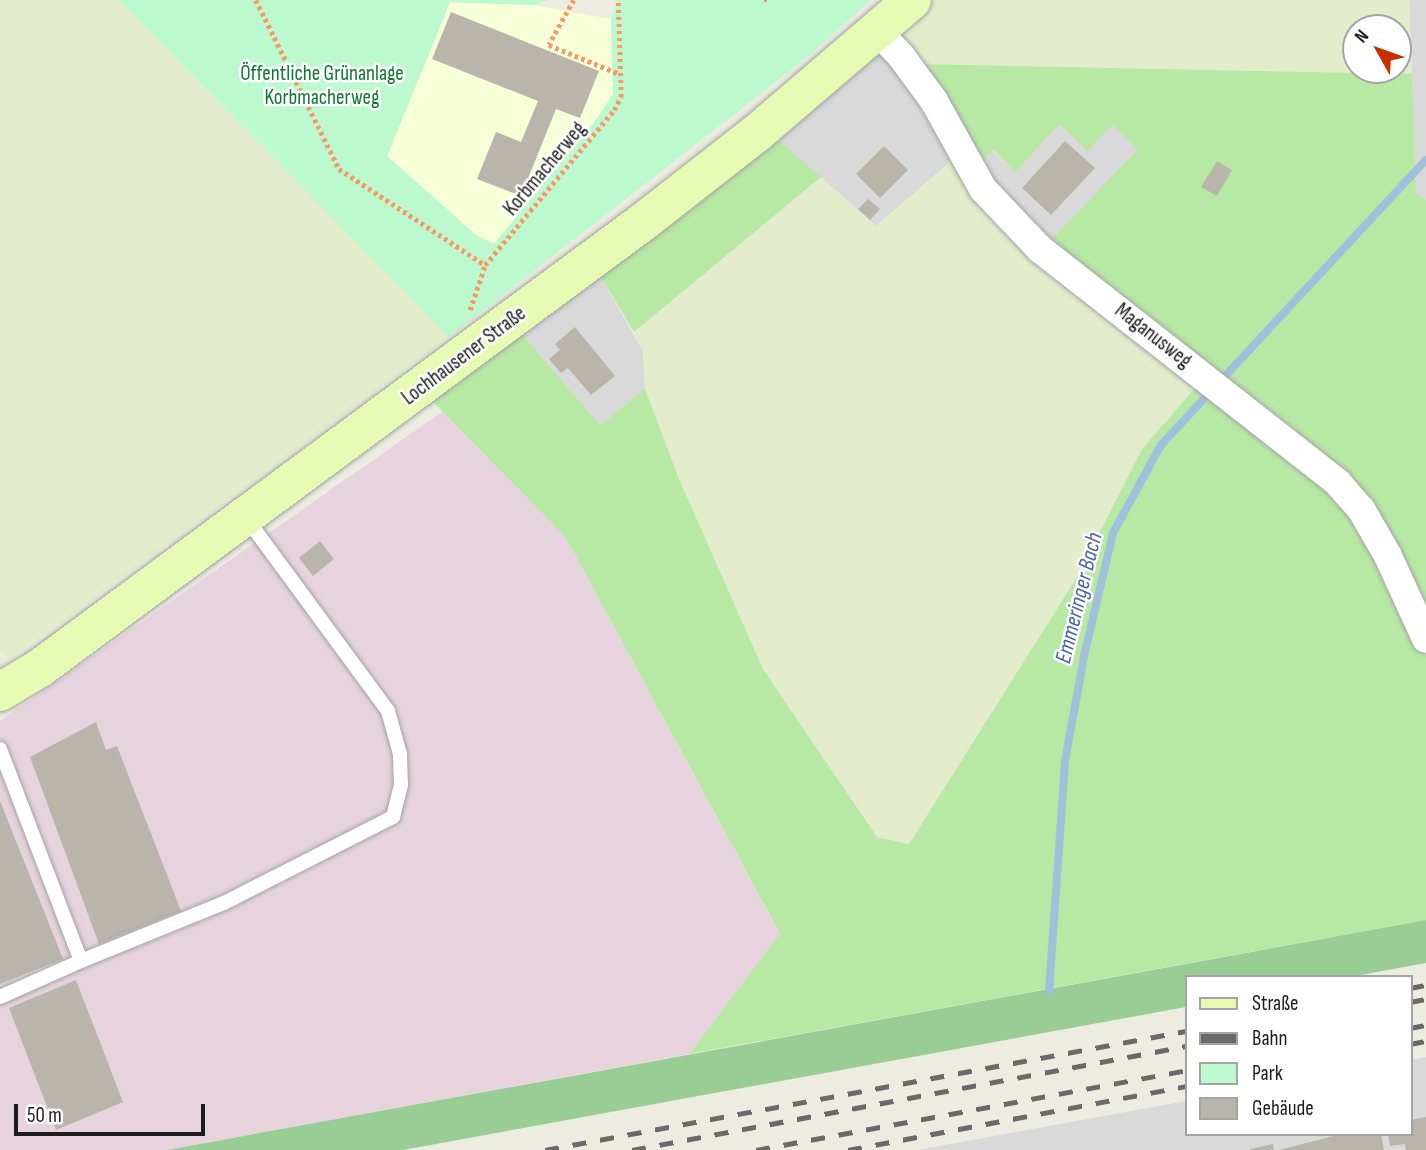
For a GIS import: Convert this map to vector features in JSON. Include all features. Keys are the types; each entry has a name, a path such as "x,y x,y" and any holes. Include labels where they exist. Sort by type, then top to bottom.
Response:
{"main road":[{"name":"Lochhausener Straße","path":"0,692 40,668 246,517 757,133 912,0"}],"street":[{"name":"Maganusweg","path":"877,31 901,57 934,101 984,189 1040,249 1320,468 1361,509 1388,556 1426,639"}],"lane":[{"path":"0,997 224,903 393,817 401,785 400,754 388,711 246,517"},
{"path":"0,749 81,961"}],"path":[{"path":"256,0 339,169 485,265"},
{"path":"574,0 549,45 620,74"},
{"name":"Korbmacherweg","path":"474,347 463,332 485,265 614,110 621,97 618,0"}],"shaded area":[{"path":"0,0 119,0 449,337 11,659 0,651"},
{"path":"932,0 1409,0 1410,14 1342,14 1342,73 917,64 902,43 902,30"},
{"path":"1409,0 1426,0 1426,200 1416,194 1412,14 1410,14"},
{"path":"450,2 534,5 611,19 613,94 598,117 494,244 476,235 387,156"},
{"path":"885,42 957,156 876,226 777,139"},
{"path":"1059,124 1112,125 1139,149 1043,248 979,164 992,150 1016,172"},
{"path":"957,156 1203,379 1142,449 1077,577 909,844 877,837 763,669 679,479 645,389 643,351 634,332 821,177 876,226"},
{"path":"598,272 643,351 645,389 600,425 520,332"},
{"path":"442,412 566,538 780,935 689,1054 167,1150 0,1150 0,721"},
{"path":"1426,1057 1426,1150 918,1150 1184,1101 1184,1136 1412,1136 1412,1060"}],"green space":[{"name":"Öffentliche Grünanlage Korbmacherweg","path":"119,0 549,0 534,5 450,2 387,156 476,235 494,244 598,117 613,94 611,19 618,0 871,0 810,55 449,337"},
{"path":"917,64 1342,73 1342,84 1412,84 1412,74 1416,194 1426,200 1426,623 1389,542 1043,248 1138,149 1112,125 1088,151 1059,124 1016,172 993,150 979,163"},
{"path":"777,139 821,177 634,332 598,272"},
{"path":"520,332 600,425 645,389 679,479 763,669 877,837 909,844 1077,577 1142,449 1203,379 1336,490 1407,602 1426,657 1426,920 689,1054 780,934 566,538 429,398"},
{"path":"1426,920 1426,963 1361,975 1184,975 1184,1007 403,1150 167,1150"}],"building":[{"path":"451,12 599,71 580,118 556,109 521,196 477,179 496,132 521,142 538,101 432,59"},
{"path":"1065,141 1095,168 1051,215 1022,188"},
{"path":"884,146 908,170 880,198 856,174"},
{"path":"1217,161 1232,170 1217,196 1201,187"},
{"path":"868,199 880,209 870,220 858,209"},
{"path":"575,327 615,376 591,395 568,368 561,373 549,359 560,350 555,344"},
{"path":"320,541 334,559 313,576 299,558"},
{"path":"96,722 106,750 117,746 181,911 99,944 30,757"},
{"path":"0,801 63,959 0,984"},
{"path":"76,980 123,1102 56,1130 9,1008"},
{"path":"1426,1117 1426,1150 1406,1150 1405,1144 1390,1146 1388,1136 1412,1136 1412,1120"},
{"path":"1333,1136 1381,1136 1384,1150 1279,1150"},
{"path":"1273,1144 1274,1150 1250,1150 1250,1149"}],"waterway":[{"name":"Emmeringer Bach","path":"1049,991 1065,761 1084,656 1113,533 1161,445 1426,160"}],"railway":[{"path":"1412,988 1426,985"},
{"path":"1412,1002 1426,999"},
{"path":"1412,1028 1426,1025"},
{"path":"545,1150 1184,1031"},
{"path":"1412,1044 1426,1041"},
{"path":"632,1150 1184,1046"},
{"path":"756,1150 1184,1070"},
{"path":"848,1150 1184,1086"}]}
